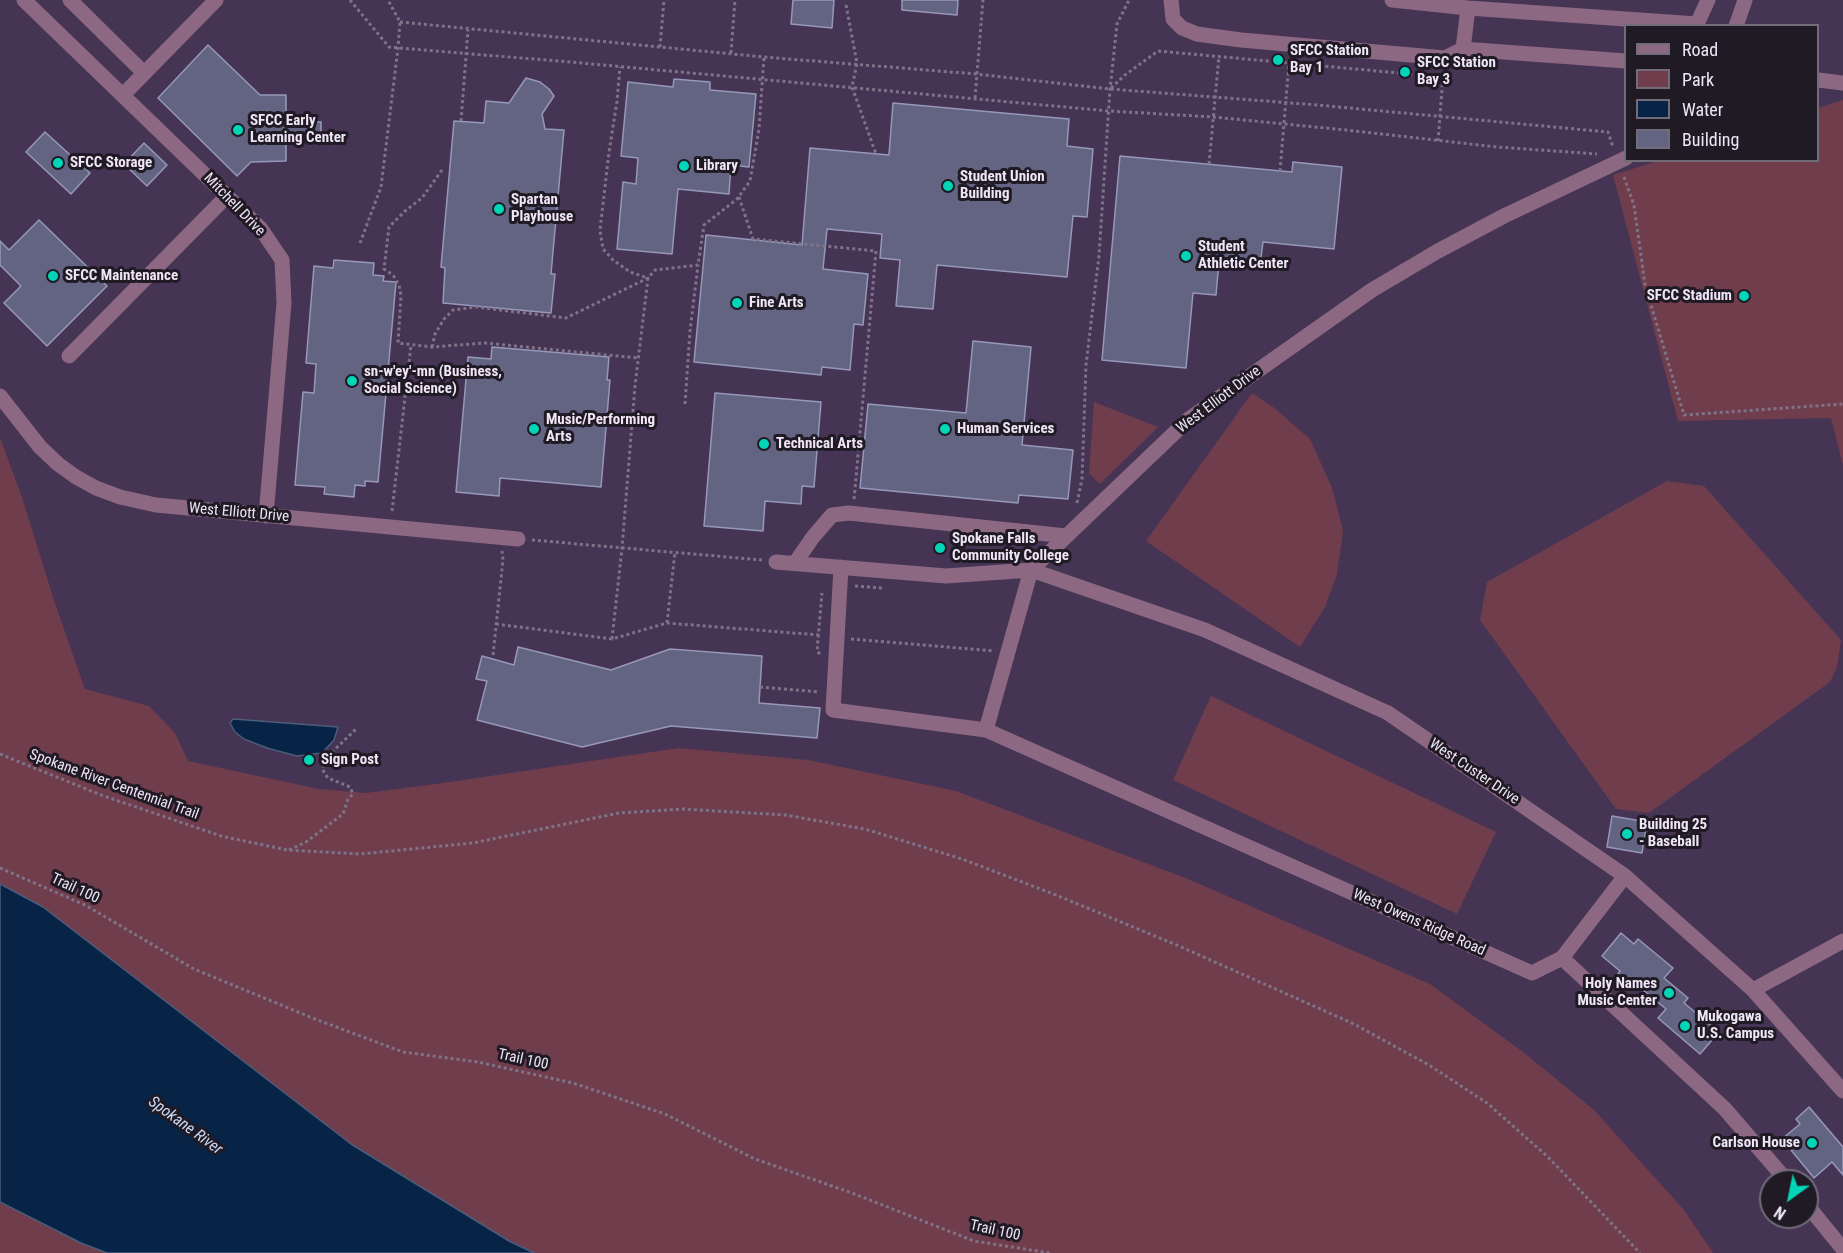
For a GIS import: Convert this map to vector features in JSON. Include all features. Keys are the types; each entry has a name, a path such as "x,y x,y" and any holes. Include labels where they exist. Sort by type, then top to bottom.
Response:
{"street":[{"name":"Mitchell Drive","path":"24,0 261,229 282,260 284,303 266,516"},
{"path":"70,0 144,73"},
{"path":"123,96 216,0"},
{"path":"1171,0 1173,19 1182,28 1197,34 1288,45 1445,58 1463,49 1624,61"},
{"path":"1392,0 1468,8 1697,24 1708,0"},
{"path":"1737,24 1745,0"},
{"path":"1463,49 1468,8"},
{"path":"1819,80 1843,83"},
{"name":"West Elliott Drive","path":"1031,570 1189,420 1372,290 1504,216 1621,160"},
{"path":"69,356 227,196"},
{"name":"West Elliott Drive","path":"0,396 40,447 58,464 96,488 120,497 156,505 518,539"},
{"path":"795,563 832,515 849,513 1068,534"},
{"path":"776,562 795,563 946,576 1031,570 986,730 833,710 841,567"},
{"name":"West Custer Drive","path":"1031,570 1205,630 1388,713 1625,876 1753,990 1843,1092"},
{"name":"West Owens Ridge Road","path":"986,730 1532,973 1562,958"},
{"path":"1625,876 1562,958 1725,1109 1777,1169"},
{"path":"1753,990 1843,941"},
{"path":"1819,1220 1843,1249"}],"path":[{"path":"350,0 389,47 1109,111 1213,117 1497,147 1602,154"},
{"path":"360,243 381,187 398,48 400,22 388,0"},
{"path":"660,47 664,0"},
{"path":"731,53 735,0"},
{"path":"975,98 983,0"},
{"path":"1068,534 1082,479 1086,365 1099,256 1110,89 1117,24 1130,0"},
{"path":"846,5 857,63 852,87 876,154"},
{"path":"400,22 764,57 976,74 1110,89 1608,132 1621,160 1634,205 1645,285 1684,415 1843,404"},
{"path":"461,121 468,30"},
{"path":"1209,164 1219,50"},
{"path":"1110,89 1158,51 1443,77"},
{"path":"685,404 690,331 704,225 739,197 750,181 759,129 764,57"},
{"path":"1280,171 1289,63"},
{"path":"620,66 600,230 603,249 613,260 630,272 648,278"},
{"path":"1438,141 1444,71"},
{"path":"442,170 422,198 389,227 384,269 393,275 399,285 401,295 398,343 432,347 485,343 638,358"},
{"path":"739,197 753,239 876,250 854,501"},
{"path":"432,347 435,334 453,310 476,307 566,318 648,278 655,270 698,265"},
{"path":"612,639 638,358 648,278"},
{"path":"391,528 411,345"},
{"path":"493,655 503,560 501,537"},
{"path":"518,539 776,562"},
{"path":"667,623 675,552"},
{"path":"823,583 818,651 824,657"},
{"path":"854,586 883,588"},
{"path":"496,624 612,639 667,623 819,635"},
{"path":"851,639 1007,654"},
{"path":"760,687 821,693"},
{"path":"287,850 306,842 343,814 348,800 354,794 350,787 328,778 322,769 326,758 357,728"},
{"name":"Spokane River Centennial Trail","path":"0,754 101,795 221,836 287,850 360,854 473,843 619,813 683,809 785,815 865,829 962,860 1056,896 1179,946 1364,1029 1429,1065 1487,1103 1548,1157 1640,1253"},
{"name":"Trail 100","path":"0,868 85,905 194,969 315,1019 403,1052 478,1062 573,1083 665,1114 754,1159 852,1193 974,1241 1050,1253"}],"shaded area":[{"name":"Spokane Falls Community College","path":"0,0 1843,0 1843,1253 1652,1253 252,816 85,689 22,497 0,437"}],"green space":[{"name":"SFCC Stadium","path":"1843,100 1843,465 1831,418 1678,421 1613,175 1655,162 1819,162 1819,108"},
{"path":"1252,393 1273,407 1310,439 1332,488 1343,531 1337,574 1325,607 1300,647 1146,541"},
{"path":"1094,402 1158,427 1100,484 1089,473"},
{"path":"0,437 85,689 149,706 175,733 188,761 319,789 366,793 679,748 808,760 956,791 1188,879 1430,984 1523,1052 1594,1110 1684,1210 1713,1253 534,1253 509,1241 351,1144 238,1057 0,934"},
{"path":"1667,481 1704,486 1841,640 1837,667 1830,682 1649,813 1616,809 1480,620 1487,582"},
{"path":"1211,696 1496,832 1457,914 1173,780"},
{"path":"0,1202 81,1243 107,1253 0,1253"}],"water":[{"path":"233,719 338,727 334,740 322,753 297,756 244,739 235,732 230,723"},
{"name":"Spokane River","path":"0,884 43,907 351,1144 509,1241 534,1253 107,1253 81,1243 0,1202"}],"building":[{"path":"793,0 834,0 832,28 791,24"},
{"path":"902,0 958,0 957,15 902,10"},
{"name":"SFCC Early Learning Center","path":"208,45 260,95 286,95 286,122 321,122 321,136 286,136 286,161 251,162 237,176 158,98"},
{"path":"526,78 540,82 554,96 542,114 545,129 564,130 551,274 555,274 551,313 443,303 445,268 441,267 454,121 484,123 486,101 509,103"},
{"name":"Library","path":"674,79 710,82 710,90 756,94 749,167 731,165 729,194 678,189 672,254 617,249 623,182 636,184 638,158 621,156 628,82 673,87"},
{"name":"Student Union Building","path":"893,103 1069,119 1067,146 1093,149 1087,217 1073,216 1067,277 937,265 933,309 896,306 900,260 880,258 882,234 827,229 823,269 868,274 863,325 854,324 850,370 822,367 821,375 694,362 706,235 802,245 810,148 889,155"},
{"name":"SFCC Storage","path":"45,132 90,173 71,194 26,152"},
{"path":"144,143 167,165 147,186 124,164"},
{"name":"Student Athletic Center","path":"1120,156 1292,172 1293,162 1342,167 1334,249 1263,242 1260,266 1219,262 1216,295 1193,293 1186,368 1102,360"},
{"name":"SFCC Maintenance","path":"39,220 107,286 47,346 4,303 21,286 0,265 0,241 9,250"},
{"name":"sn-w'ey'-mn (Business, Social Science)","path":"334,260 374,263 373,275 384,276 383,281 396,282 378,482 365,481 365,486 355,485 354,497 324,494 325,487 295,485 303,392 314,393 316,364 306,363 314,266 333,268"},
{"name":"Human Services","path":"973,341 1031,347 1022,445 1073,450 1068,499 1019,495 1018,503 860,488 868,404 966,413"},
{"name":"Music/Performing Arts","path":"492,347 609,357 607,380 610,380 601,487 500,478 499,496 456,492 468,357 491,359"},
{"name":"Technical Arts","path":"715,393 821,402 814,487 802,486 801,504 765,501 763,531 704,526"},
{"path":"518,647 611,670 670,649 762,656 759,703 820,708 817,738 671,726 582,747 477,720 487,681 476,679 482,656 514,665"},
{"name":"Building 25 - Baseball","path":"1612,816 1647,822 1642,853 1607,847"},
{"name":"Holy Names Music Center","path":"1621,933 1634,944 1638,939 1673,968 1664,978 1688,998 1684,1003 1719,1032 1700,1054 1658,1018 1666,1009 1631,980 1629,983 1618,974 1620,971 1602,956"},
{"name":"Carlson House","path":"1809,1107 1843,1147 1843,1175 1832,1162 1819,1174 1819,1169 1807,1169 1782,1139 1800,1124 1796,1119"}],"place":[{"name":"SFCC Station Bay 1","path":"1278,60"},
{"name":"SFCC Station Bay 3","path":"1405,72"},
{"name":"SFCC Early Learning Center","path":"238,130"},
{"name":"SFCC Storage","path":"58,163"},
{"name":"Library","path":"684,166"},
{"name":"Student Union Building","path":"948,186"},
{"name":"Spartan Playhouse","path":"499,209"},
{"name":"Student Athletic Center","path":"1186,256"},
{"name":"SFCC Maintenance","path":"53,276"},
{"name":"SFCC Stadium","path":"1744,296"},
{"name":"Fine Arts","path":"737,303"},
{"name":"sn-w'ey'-mn (Business, Social Science)","path":"352,381"},
{"name":"Music/Performing Arts","path":"534,429"},
{"name":"Human Services","path":"945,429"},
{"name":"Technical Arts","path":"764,444"},
{"name":"Spokane Falls Community College","path":"940,548"},
{"name":"Sign Post","path":"309,760"},
{"name":"Building 25 - Baseball","path":"1627,834"},
{"name":"Holy Names Music Center","path":"1669,993"},
{"name":"Mukogawa U.S. Campus","path":"1685,1026"},
{"name":"Carlson House","path":"1812,1143"}]}
